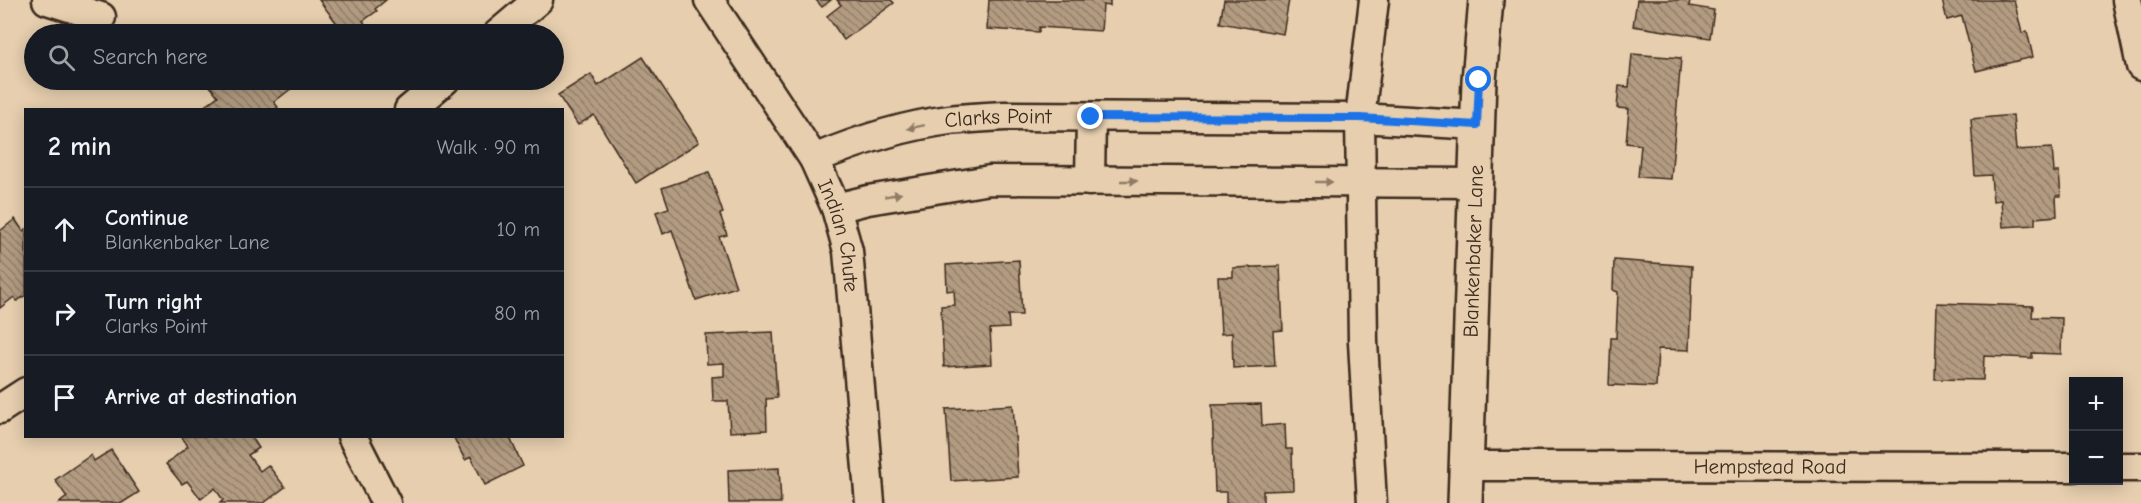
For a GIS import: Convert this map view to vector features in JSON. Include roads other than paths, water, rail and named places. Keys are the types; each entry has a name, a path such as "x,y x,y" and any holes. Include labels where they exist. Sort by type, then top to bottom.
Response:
{"street":[{"path":"47,0 100,17"},
{"path":"510,24 538,0"},
{"name":"Indian Chute","path":"709,0 814,159 836,208 848,250 870,503"},
{"path":"1372,503 1363,342 1360,118 1374,0"},
{"name":"Blankenbaker Lane","path":"1465,503 1477,125 1486,0"},
{"path":"2127,0 2141,66"},
{"path":"411,108 433,90"},
{"name":"Clarks Point","path":"814,159 851,143 880,134 948,120 1005,116 1360,118 1477,125"},
{"path":"1090,181 1091,117"},
{"path":"836,208 898,194 990,180 1476,183"},
{"path":"0,409 24,393"},
{"path":"353,438 386,503"},
{"name":"Hempstead Road","path":"1467,466 2069,467"},
{"path":"2123,467 2141,467"}]}
